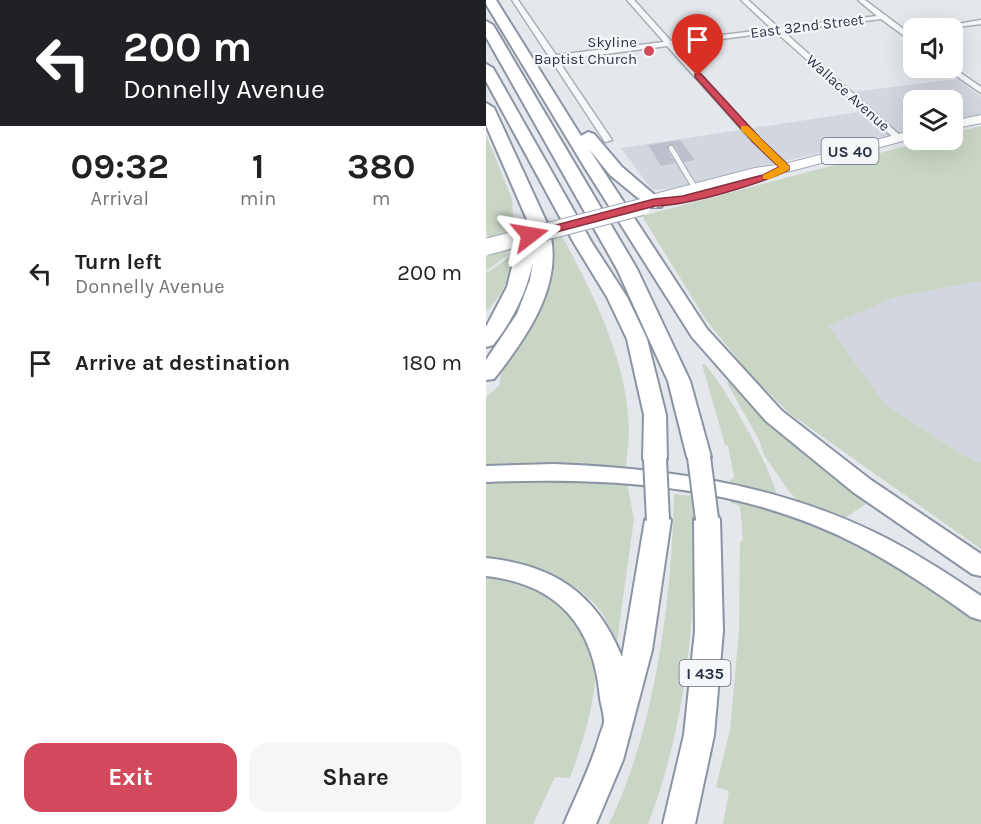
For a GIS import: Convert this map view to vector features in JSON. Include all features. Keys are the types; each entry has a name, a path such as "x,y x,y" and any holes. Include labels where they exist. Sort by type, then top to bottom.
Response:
{"highway":[{"path":"490,0 593,168 699,333 774,416 862,486 981,567"},
{"path":"501,0 593,145 648,205"},
{"name":"I 435","path":"486,25 627,269 679,381 699,457 707,519 709,631 699,735 679,824"},
{"path":"486,68 583,243 617,297 637,339 655,414 658,520 638,650 608,760 580,824"},
{"path":"486,108 524,190 543,242 539,278 521,326 508,347 486,374"},
{"path":"486,341 501,322 526,260 531,227 524,190"},
{"path":"486,321 514,291"},
{"path":"486,474 566,470 621,473 730,490 796,509 858,534 905,559 956,591 981,610"},
{"path":"486,567 519,573 549,583 574,602 594,625 609,661 618,723"}],"main road":[{"path":"963,123 981,119"},
{"name":"US 40","path":"486,247 756,180 786,168 903,136"},
{"name":"US 40","path":"648,205 660,197 756,172 786,168"}],"street":[{"path":"515,0 608,140"},
{"path":"630,0 756,140 786,168"},
{"name":"Wallace Avenue","path":"744,0 898,137"},
{"path":"861,0 903,33"},
{"name":"East 32nd Street","path":"553,58 882,17"},
{"path":"963,25 981,22"},
{"path":"963,78 981,91"}],"lane":[{"path":"671,148 682,163 685,176 695,188"}],"shaded area":[{"path":"957,79 981,97 981,115 963,119 963,90 903,90 903,132 669,189 652,190 621,148 872,110 853,92"},
{"path":"981,281 981,463 963,455 884,403 829,326 895,297"}],"green space":[{"path":"981,126 981,281 895,297 829,326 884,403 963,455 981,463 981,549 789,413 747,371 706,320 642,216 903,147 903,150 963,150 963,130"},
{"path":"486,135 512,199 514,230 488,238 486,228"},
{"path":"562,236 597,305 622,378 629,429 626,466 538,464 486,467 486,397 500,385 503,370 534,321 544,296 550,270 553,238"},
{"path":"517,248 506,282 486,312 486,271 488,272 511,256"},
{"path":"507,250 506,256 486,271 486,256"},
{"path":"702,364 705,364 715,377 746,427 777,495 729,482 734,477 728,445 725,445"},
{"path":"729,382 795,446 867,503 845,518 800,503 764,455 759,440 727,383"},
{"path":"626,477 634,519 617,642 597,606 570,584 529,566 486,559 486,478"},
{"path":"730,493 863,542 981,617 981,824 723,824 729,791 716,787 730,730 739,630 740,543 743,539 740,506 731,503"},
{"path":"674,494 692,496 694,536 692,620 681,705 661,786 648,824 609,824 625,787 638,747 658,663 665,619 673,534"},
{"path":"486,575 537,589 567,608 579,621 588,636 594,653 593,699 585,733 570,778 555,777 533,824 486,824"}],"building":[{"path":"680,140 695,160 684,162 675,146 670,144 667,149 675,163 661,166 648,145"}],"slow traffic":[{"path":"745,128 786,168 767,177"}],"place":[{"name":"Skyline Baptist Church","path":"649,51"}],"route":[{"path":"530,235 654,203 686,198 766,177 786,168 756,140 698,76"}]}
